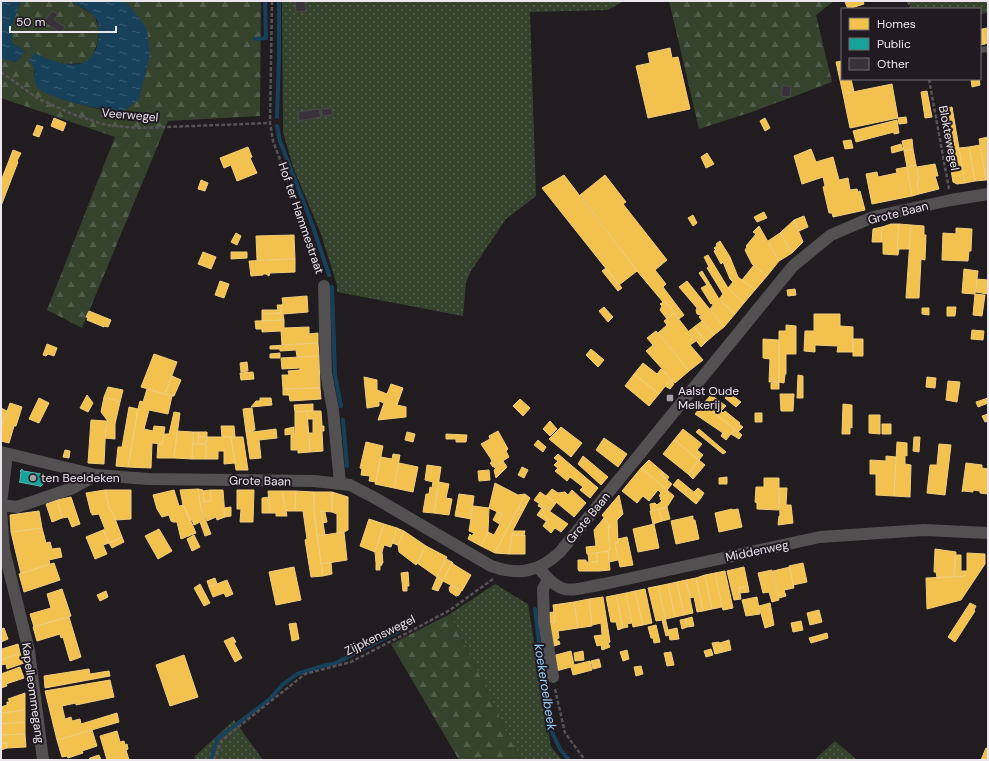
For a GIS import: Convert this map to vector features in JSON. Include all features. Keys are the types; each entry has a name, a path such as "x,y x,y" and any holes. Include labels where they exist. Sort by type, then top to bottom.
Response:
{"street":[{"name":"Grote Baan","path":"4,453 96,475 148,479 314,481 350,485 362,490 492,566 505,571 525,571 538,567 551,560 560,552 793,266 831,235 874,217 951,200 988,194"},
{"name":"Hof ter Hammestraat","path":"324,286 326,373 333,410 340,483"},
{"path":"4,453 1,505 17,507 73,488 96,475"},
{"name":"Kapelleommegang","path":"1,510 4,571 29,652 41,760"},
{"name":"Middenweg","path":"538,567 548,580 556,586 568,590 612,582 820,537 924,530 988,533"},
{"path":"548,580 543,589 544,622 552,677"}],"path":[{"name":"Hof ter Hammestraat","path":"272,1 270,123 273,141 317,258 324,286"},
{"name":"Veerwegel","path":"1,72 37,98 72,114 106,125 140,128 270,123"},
{"name":"Bloktewegel","path":"928,80 951,200"},
{"name":"Zijpkenswegel","path":"214,760 222,740 304,674 351,662 450,610 505,571"},
{"path":"552,677 565,733 585,760"}],"green space":[{"path":"23,1 70,1 94,15 99,28 97,44 92,58 84,63 65,64 53,62 34,53 34,76 49,94 64,100 103,110 130,6 122,1 261,1 260,116 168,121 82,328 47,310 115,137 1,98 1,59 17,62 25,51 12,43 12,25 20,3"},
{"path":"282,1 625,1 607,10 530,12 536,196 506,219 471,271 466,282 463,316 337,292 337,285 321,234 293,167 283,132"},
{"path":"669,1 834,1 816,15 832,82 755,111 699,129"},
{"path":"908,1 988,1 988,13 981,14 981,8 912,8"},
{"path":"495,584 528,604 551,747 562,760 520,760 450,614"},
{"path":"450,614 520,760 459,760 391,644"},
{"path":"234,720 263,760 196,760 194,757"},
{"path":"835,741 857,760 814,760"}],"water":[{"path":"1,1 23,1 20,3 12,25 12,43 25,51 17,62 1,59"},
{"path":"70,1 122,1 130,6 147,29 150,55 139,99 123,112 91,107 65,100 43,92 36,85 34,69 29,61 34,53 53,61 73,64 82,63 89,59 95,52 99,34 99,27 96,18 83,8"}],"building: Homes":[{"path":"863,1 864,4 848,8 845,2"},
{"path":"988,28 988,43 985,44 982,29"},
{"path":"981,30 985,44 981,45"},
{"path":"670,48 672,58 678,57 690,109 648,118 636,66 650,63 648,53"},
{"path":"841,61 841,80 851,80 854,92 843,94 836,62"},
{"path":"971,80 979,80 980,85 972,87"},
{"path":"892,84 898,118 850,128 843,94"},
{"path":"927,91 932,117 925,118 921,92"},
{"path":"952,107 965,183 957,184 953,182 941,109"},
{"path":"906,117 907,123 899,124 898,118"},
{"path":"54,118 66,123 63,131 51,126"},
{"path":"765,118 770,128 765,131 760,121"},
{"path":"897,120 899,133 894,134 894,132 856,142 853,131"},
{"path":"37,125 43,127 39,137 33,135"},
{"path":"988,137 988,180 986,180 979,139"},
{"path":"912,139 913,149 904,151 902,141"},
{"path":"851,140 853,148 845,149 843,141"},
{"path":"901,144 903,150 892,153 891,147"},
{"path":"980,145 986,180 975,181 969,147"},
{"path":"248,147 252,157 250,158 257,173 237,181 231,165 224,168 220,158"},
{"path":"969,147 975,181 965,183 959,148"},
{"path":"811,149 816,162 833,157 839,180 848,178 850,190 857,189 858,192 860,191 865,210 833,217 832,213 829,213 823,187 825,186 823,177 802,184 794,156"},
{"path":"913,149 916,165 907,167 904,151"},
{"path":"13,150 21,153 1,206 1,181"},
{"path":"707,153 714,164 706,168 701,157"},
{"path":"935,164 938,176 935,176 939,189 919,194 917,167"},
{"path":"916,165 919,180 917,181 919,194 912,196 907,167"},
{"path":"907,167 912,196 872,204 866,174 877,172 878,177 897,173 896,169"},
{"path":"564,175 637,271 619,285 542,188"},
{"path":"605,175 626,202 623,204 667,260 655,270 666,284 663,287 684,315 679,319 665,301 663,302 637,271 580,195"},
{"path":"201,180 208,183 205,191 198,189"},
{"path":"764,212 767,218 757,222 754,217"},
{"path":"693,215 697,223 693,226 688,218"},
{"path":"804,216 808,227 799,231 794,220"},
{"path":"794,220 803,242 792,253 780,233"},
{"path":"891,224 899,224 898,255 883,254 883,242 881,242 882,227"},
{"path":"899,224 911,225 909,249 897,249"},
{"path":"911,225 924,226 924,235 926,235 925,260 921,259 919,298 906,298"},
{"path":"759,226 779,261 767,276 752,264 745,250 747,247 746,246 756,234 753,232"},
{"path":"882,227 881,242 872,242 873,229"},
{"path":"956,228 972,229 971,251 969,251 968,261 942,260 943,233 956,234"},
{"path":"236,233 241,236 237,245 231,242"},
{"path":"780,233 792,253 779,261 768,241"},
{"path":"294,235 295,259 257,260 256,236"},
{"path":"720,241 730,257 738,277 755,290 744,303 728,288 733,282 730,279 723,262 721,264 714,251 716,250 714,248 717,246 716,244"},
{"path":"203,252 216,257 211,269 198,264"},
{"path":"231,252 247,252 247,258 231,259"},
{"path":"708,255 728,288 744,303 735,314 719,299 723,294 707,268 709,267 704,257"},
{"path":"295,259 295,272 270,273 269,276 263,274 251,276 249,261"},
{"path":"754,265 767,276 755,290 742,280"},
{"path":"606,268 622,288 618,291 602,271"},
{"path":"964,269 978,271 975,294 962,293"},
{"path":"702,271 719,299 735,314 724,327 710,309 713,305 701,288 707,285 699,273"},
{"path":"977,279 988,280 988,294 976,292"},
{"path":"220,281 229,284 224,298 215,295"},
{"path":"687,281 724,327 714,335 699,317 702,314 697,314 697,308 679,287"},
{"path":"795,289 796,295 788,296 787,290"},
{"path":"975,294 985,295 982,316 973,315"},
{"path":"307,296 308,312 283,314 284,320 262,321 262,314 281,313 281,305 283,304 282,298"},
{"path":"665,301 674,313 667,319 660,310 662,306 660,304"},
{"path":"277,305 281,305 281,313 262,314 262,310 278,310"},
{"path":"604,307 613,317 608,322 599,311"},
{"path":"947,307 956,307 955,316 947,316"},
{"path":"922,308 929,308 929,315 922,314"},
{"path":"89,311 111,320 108,327 104,327 87,320 88,318 86,317"},
{"path":"674,313 696,341 690,345 703,360 689,371 658,333 667,325 664,321"},
{"path":"814,314 840,314 840,326 853,327 853,352 837,352 838,346 815,345 815,352 804,351 805,331 814,331"},
{"path":"284,320 284,328 309,327 309,334 318,333 318,343 282,345 281,331 262,332 262,329 256,329 255,321"},
{"path":"702,321 714,335 706,342 694,327"},
{"path":"786,325 796,326 796,354 786,354 786,374 784,383 779,382 779,331 786,331"},
{"path":"694,327 706,342 701,347 689,331"},
{"path":"972,330 984,331 983,340 971,339"},
{"path":"656,331 689,371 675,383 646,351 653,345 647,338"},
{"path":"763,339 779,340 779,382 769,382 770,359 763,358"},
{"path":"853,339 863,339 863,356 853,356"},
{"path":"318,343 319,356 297,357 296,350 280,351 280,349 270,349 270,346"},
{"path":"47,344 57,348 54,356 48,354 46,356 43,355"},
{"path":"591,349 604,360 598,367 586,355"},
{"path":"280,353 280,358 270,358 270,354"},
{"path":"154,354 177,362 165,394 141,387"},
{"path":"319,356 320,388 283,389 282,375 289,375 288,371 300,370 300,368 282,369 281,358"},
{"path":"247,362 248,371 241,372 240,363"},
{"path":"643,363 657,374 661,369 675,383 670,380 659,394 634,374"},
{"path":"253,372 254,379 241,380 240,373"},
{"path":"634,374 659,394 649,406 625,386"},
{"path":"798,375 803,376 803,398 797,398"},
{"path":"172,376 181,380 174,396 170,396 165,394"},
{"path":"364,377 377,380 377,390 387,394 391,384 403,388 397,405 406,407 406,417 378,420 384,403 379,401 379,406 367,408"},
{"path":"927,377 936,378 935,388 926,387"},
{"path":"670,380 674,384 670,389 665,386"},
{"path":"948,381 960,382 957,402 946,400"},
{"path":"779,382 779,389 771,389 771,383"},
{"path":"108,387 123,390 120,402 104,397"},
{"path":"320,388 321,399 290,401 289,395 283,395 283,389"},
{"path":"147,389 172,396 168,414 149,410 144,429 153,431 154,426 165,427 162,444 152,443 151,468 128,467 138,409 140,401 143,402"},
{"path":"729,393 741,402 736,407 725,398"},
{"path":"780,394 794,394 793,411 781,411"},
{"path":"87,395 93,403 88,412 80,408"},
{"path":"711,395 726,406 721,411 723,413 725,411 743,427 738,432 703,404"},
{"path":"104,397 120,402 115,424 115,439 105,438 107,420 101,412"},
{"path":"39,398 49,403 39,423 29,419"},
{"path":"260,398 271,398 272,405 251,407 256,401 260,401"},
{"path":"988,398 988,403 978,407 976,402"},
{"path":"520,399 530,408 523,416 513,406"},
{"path":"10,403 22,407 9,443 1,441 1,428"},
{"path":"313,404 313,411 295,412 294,405"},
{"path":"703,404 735,429 726,440 721,436 723,433 695,414"},
{"path":"843,404 852,405 852,428 850,427 850,434 842,434"},
{"path":"129,407 138,409 128,467 116,466 118,447 122,447"},
{"path":"1,408 7,411 1,428"},
{"path":"252,408 255,430 246,432 243,409"},
{"path":"307,411 321,411 322,426 324,426 324,431 322,431 323,451 310,452 309,433 313,433 313,419 308,419"},
{"path":"307,411 310,452 298,453 298,450 291,450 291,434 285,435 285,429 294,427 295,434 295,412"},
{"path":"174,412 180,413 174,458 157,458 158,443 162,444 164,434 169,434"},
{"path":"755,413 762,413 762,422 755,422"},
{"path":"988,414 988,421 985,422 982,416"},
{"path":"869,415 880,415 880,434 869,433"},
{"path":"91,420 106,421 104,464 88,463"},
{"path":"550,421 557,429 550,436 543,429"},
{"path":"882,424 891,424 891,434 882,434"},
{"path":"221,426 234,426 235,437 222,437"},
{"path":"561,427 582,443 571,457 549,439"},
{"path":"276,429 277,438 259,440 261,458 250,459 246,432"},
{"path":"683,429 702,444 697,450 703,455 699,460 674,440"},
{"path":"699,429 726,452 723,454 696,432"},
{"path":"735,429 742,435 739,439 731,434"},
{"path":"177,431 193,432 192,459 174,458"},
{"path":"498,431 508,449 506,451 509,457 493,467 490,463 492,462 491,459 481,444 490,439 489,436"},
{"path":"193,432 199,432 198,444 193,444"},
{"path":"199,432 207,432 207,437 198,437"},
{"path":"407,432 415,434 413,442 405,440"},
{"path":"446,434 467,435 466,442 456,442 456,439 446,439"},
{"path":"198,437 207,437 206,444 198,444"},
{"path":"207,437 231,437 235,463 224,464 224,451 218,451 218,459 206,459"},
{"path":"231,437 243,437 248,470 236,470"},
{"path":"914,437 920,437 919,452 913,451"},
{"path":"604,438 627,454 618,467 596,450"},
{"path":"538,440 546,447 543,452 534,445"},
{"path":"674,440 699,460 688,474 663,454"},
{"path":"366,442 383,446 376,482 369,481 370,476 361,475 362,469 360,468"},
{"path":"897,442 907,443 907,456 905,455 905,464 911,465 910,497 894,496"},
{"path":"193,444 206,444 206,459 192,459"},
{"path":"939,444 951,445 945,495 927,493 930,465 937,465"},
{"path":"65,450 70,451 69,458 63,457"},
{"path":"393,454 400,455 394,488 375,484 381,457 392,459"},
{"path":"558,454 598,488 590,498 580,490 583,487 570,477 567,481 555,471 558,468 554,465 558,461 554,458"},
{"path":"583,456 608,477 601,485 578,464"},
{"path":"886,456 896,457 894,496 876,495 876,474 870,474 870,460 886,461"},
{"path":"649,460 663,472 661,475 672,484 667,490 641,468"},
{"path":"699,460 705,465 693,479 688,474"},
{"path":"503,461 507,467 496,478 494,470 496,469 494,467"},
{"path":"399,463 418,467 413,492 394,488"},
{"path":"966,463 982,465 982,468 988,469 988,494 973,490 973,492 962,492"},
{"path":"427,465 441,467 434,513 423,512 426,494 429,494 430,487 432,488 433,482 425,480"},
{"path":"522,467 528,470 524,478 518,475"},
{"path":"641,468 674,496 667,507 651,511 650,504 655,503 657,505 662,501 660,499 661,497 659,496 661,493 658,490 649,501 643,496 637,503 622,491"},
{"path":"489,470 490,480 479,481 478,471"},
{"path":"663,472 669,477 667,480 661,475"},
{"path":"727,477 727,484 719,484 719,478"},
{"path":"764,478 779,478 779,510 757,509 757,503 755,502 756,487 764,487"},
{"path":"678,479 701,498 696,504 673,485"},
{"path":"439,482 449,484 446,498 452,499 449,515 434,513"},
{"path":"495,483 518,495 525,494 495,553 481,546 488,532 494,535 500,524 498,523 502,514 489,508"},
{"path":"698,488 704,493 701,498 694,492"},
{"path":"779,488 787,488 786,505 791,505 793,523 778,525 780,516"},
{"path":"198,489 203,490 204,502 211,501 210,490 223,490 225,517 217,520 216,517 207,521 201,509"},
{"path":"198,489 201,509 211,534 205,536 200,522 194,525 192,520 190,521 183,505 180,490"},
{"path":"552,489 558,493 565,492 568,495 572,490 586,503 574,517 546,496"},
{"path":"105,490 131,490 131,519 115,520 112,511 110,511"},
{"path":"105,490 110,511 112,511 122,537 109,543 103,530 105,529 99,514 92,515 91,513 86,493"},
{"path":"174,490 179,506 184,505 196,533 181,539 177,522 171,521 169,515 162,517 157,509 153,495"},
{"path":"210,490 211,501 204,502 203,491"},
{"path":"237,490 254,490 253,522 240,522 241,509 237,509"},
{"path":"268,491 282,491 287,516 276,516 276,513 270,513"},
{"path":"282,491 296,491 295,511 286,511"},
{"path":"296,491 314,492 314,511 323,576 311,577 305,540 307,539 303,511 295,511"},
{"path":"314,492 332,492 332,512 321,511 325,535 317,536 314,511"},
{"path":"332,492 348,497 348,530 344,532 337,533 337,514 332,512"},
{"path":"540,492 556,503 550,511 534,500"},
{"path":"459,494 474,496 471,519 455,516"},
{"path":"525,494 530,498 523,511 518,508"},
{"path":"619,495 623,514 617,520 618,543 615,543 618,560 609,562 608,550 610,550 608,527 611,527 602,515"},
{"path":"71,497 80,524 72,527 68,517 62,518 57,500"},
{"path":"269,497 270,513 262,513 262,498"},
{"path":"57,500 62,518 52,522 46,504"},
{"path":"539,504 568,524 561,532 555,528 551,533 543,526 548,519 539,512 542,508 538,506"},
{"path":"473,506 489,508 488,532 481,546 468,539 470,534 472,536 474,533 469,531"},
{"path":"231,507 231,516 225,517 224,508"},
{"path":"667,507 670,519 662,521 659,509"},
{"path":"518,508 523,511 513,530 509,554 495,553"},
{"path":"659,509 662,521 653,524 650,511"},
{"path":"738,509 742,527 719,532 715,513"},
{"path":"39,511 42,528 11,532 10,515"},
{"path":"321,511 325,512 327,522 323,523"},
{"path":"497,512 502,514 498,523 493,520"},
{"path":"539,512 548,519 546,521 537,515"},
{"path":"693,516 699,539 676,544 671,521"},
{"path":"604,518 611,527 608,527 610,550 587,554 586,547 596,546 594,530"},
{"path":"369,519 384,524 375,552 360,546"},
{"path":"384,524 397,528 391,547 384,545 382,552 383,563 376,563 375,552"},
{"path":"654,524 659,548 638,552 633,529"},
{"path":"42,528 46,543 50,542 52,549 60,548 62,557 49,560 50,564 21,574 11,532"},
{"path":"397,528 404,531 398,545 392,543"},
{"path":"159,529 172,551 158,559 145,536"},
{"path":"103,530 109,543 103,545 107,554 95,559 86,537"},
{"path":"404,531 426,546 416,565 399,552 398,545"},
{"path":"513,531 525,531 524,535 513,535"},
{"path":"344,532 347,560 321,564 317,536"},
{"path":"194,535 200,547 192,551 187,539"},
{"path":"512,535 525,535 525,554 509,554"},
{"path":"122,537 124,542 112,548 109,543"},
{"path":"627,537 633,565 620,567 615,543 618,543 618,539"},
{"path":"426,546 447,557 437,577 417,563"},
{"path":"935,549 956,552 954,577 937,578 936,572 934,572"},
{"path":"608,551 610,570 579,571 578,560 598,562 596,553"},
{"path":"596,553 598,562 589,562 588,554"},
{"path":"967,553 985,554 985,564 961,600 927,609 926,578 965,576 965,571 967,571"},
{"path":"955,555 961,555 961,571 965,571 965,576 954,577"},
{"path":"446,559 452,562 443,581 437,577"},
{"path":"331,562 332,574 323,576 321,564"},
{"path":"452,562 471,575 462,591 443,581"},
{"path":"54,563 60,580 24,592 19,574"},
{"path":"376,563 382,563 380,570 376,570"},
{"path":"803,563 807,582 793,585 789,566"},
{"path":"294,567 301,600 276,605 269,572"},
{"path":"744,567 748,586 739,588 741,599 734,600 727,571"},
{"path":"790,567 794,588 784,590 786,596 779,598 773,571"},
{"path":"772,570 779,600 772,602 769,592 763,593 758,573"},
{"path":"725,571 733,608 723,610 715,573"},
{"path":"408,572 409,586 407,586 407,591 403,591 401,573"},
{"path":"715,573 722,607 712,609 705,575"},
{"path":"705,575 712,609 703,611 696,578"},
{"path":"437,577 443,581 438,591 432,589"},
{"path":"215,578 217,584 209,587 207,581"},
{"path":"696,578 703,611 697,612 694,597 690,598 686,580"},
{"path":"227,580 233,594 226,597 224,593 213,597 209,587"},
{"path":"686,580 693,613 684,615 677,582"},
{"path":"677,582 684,615 675,617 668,584"},
{"path":"200,584 210,603 204,606 194,588"},
{"path":"668,584 675,617 666,619 658,586"},
{"path":"451,585 461,591 459,595 456,596 450,592 449,588"},
{"path":"658,586 669,635 666,636 662,620 656,621 648,588"},
{"path":"748,586 749,592 740,593 739,588"},
{"path":"62,589 71,616 34,627 30,614 51,608 47,594"},
{"path":"645,589 652,623 643,625 635,591"},
{"path":"106,591 108,597 100,601 97,595"},
{"path":"635,591 643,625 633,627 626,593"},
{"path":"626,593 632,623 627,624 628,627 623,628 616,595"},
{"path":"616,595 623,628 618,630 616,622 611,622 606,597"},
{"path":"603,597 610,642 608,643 610,647 602,650 601,645 597,646 594,636 602,635 601,623 592,625 589,599"},
{"path":"757,597 760,614 746,616 742,600"},
{"path":"589,599 592,626 578,628 574,602"},
{"path":"574,602 578,628 558,631 559,638 557,641 559,641 560,644 554,646 548,623 555,622 553,605"},
{"path":"770,603 774,625 765,628 759,606"},
{"path":"970,603 976,606 975,611 955,642 948,637"},
{"path":"819,610 822,622 810,625 807,613"},
{"path":"554,612 555,622 548,623 547,613"},
{"path":"69,617 81,657 70,661 63,637 61,638 60,634 37,641 33,627"},
{"path":"692,617 694,626 687,627 685,619"},
{"path":"685,619 687,627 682,629 680,620"},
{"path":"801,621 803,630 793,632 791,623"},
{"path":"296,623 299,639 292,641 289,624"},
{"path":"656,625 660,642 654,643 648,627"},
{"path":"4,628 8,639 1,642 1,629"},
{"path":"677,628 679,639 670,640 668,630"},
{"path":"827,633 828,638 811,643 809,638"},
{"path":"233,637 236,642 234,643 242,658 235,662 224,641"},
{"path":"729,640 731,650 723,652 720,643"},
{"path":"719,642 723,652 715,654 712,643"},
{"path":"18,644 20,653 1,660 1,647 2,649"},
{"path":"711,649 713,655 706,657 704,651"},
{"path":"627,650 629,659 623,661 620,652"},
{"path":"571,651 574,665 590,661 592,670 573,675 571,667 556,671 552,656"},
{"path":"583,651 584,660 575,661 574,653"},
{"path":"671,652 674,665 667,666 664,653"},
{"path":"20,653 24,663 7,669 6,664 1,665 1,660"},
{"path":"184,655 198,697 170,706 156,665"},
{"path":"599,659 601,667 593,669 591,661"},
{"path":"641,666 643,674 636,676 634,667"},
{"path":"20,667 24,678 6,684 7,686 1,688 1,674"},
{"path":"89,669 90,674 109,671 110,676 45,688 44,676"},
{"path":"110,680 114,697 76,705 76,703 62,706 65,719 71,717 72,721 80,719 81,724 117,713 119,722 57,740 45,691"},
{"path":"25,693 25,710 1,713 1,707 7,705 7,702 10,702 8,699"},
{"path":"25,710 25,722 1,724 1,713"},
{"path":"25,722 25,734 1,735 1,724"},
{"path":"92,730 97,746 68,758 67,756 62,757 57,740"},
{"path":"117,731 120,742 124,741 125,745 127,744 128,749 126,750 129,760 107,760 100,736"},
{"path":"25,734 26,747 7,748 7,743 1,743 1,735"},
{"path":"1,743 7,743 7,748 1,750"},
{"path":"986,748 988,749 987,760 981,760"},
{"path":"99,755 101,760 88,760 90,758"}],"building: Public":[{"name":"ten Beeldeken","path":"22,469 23,471 43,473 42,475 46,478 44,483 40,487 19,482 20,471"}],"building: Other":[{"path":"295,1 305,1 306,11 296,12"},
{"path":"52,11 58,14 54,20 65,27 61,33 44,22"},
{"path":"783,85 791,87 790,97 781,96"},
{"path":"332,108 333,115 322,116 321,109"},
{"path":"319,109 321,117 299,121 298,112"}],"waterway":[{"path":"255,39 266,38 265,1"},
{"path":"277,117 279,1"},
{"path":"277,126 280,141 312,224 329,275"},
{"path":"332,287 335,375 341,406"},
{"path":"343,420 347,466"},
{"name":"koekeroelbeek","path":"535,609 545,695 551,730 560,749 569,760"},
{"path":"211,760 217,739 271,698 282,685 297,674 334,664 403,629"}],"place":[{"name":"Aalst Oude Melkerij","path":"670,398"},
{"name":"ten Beeldeken","path":"33,478"}]}
